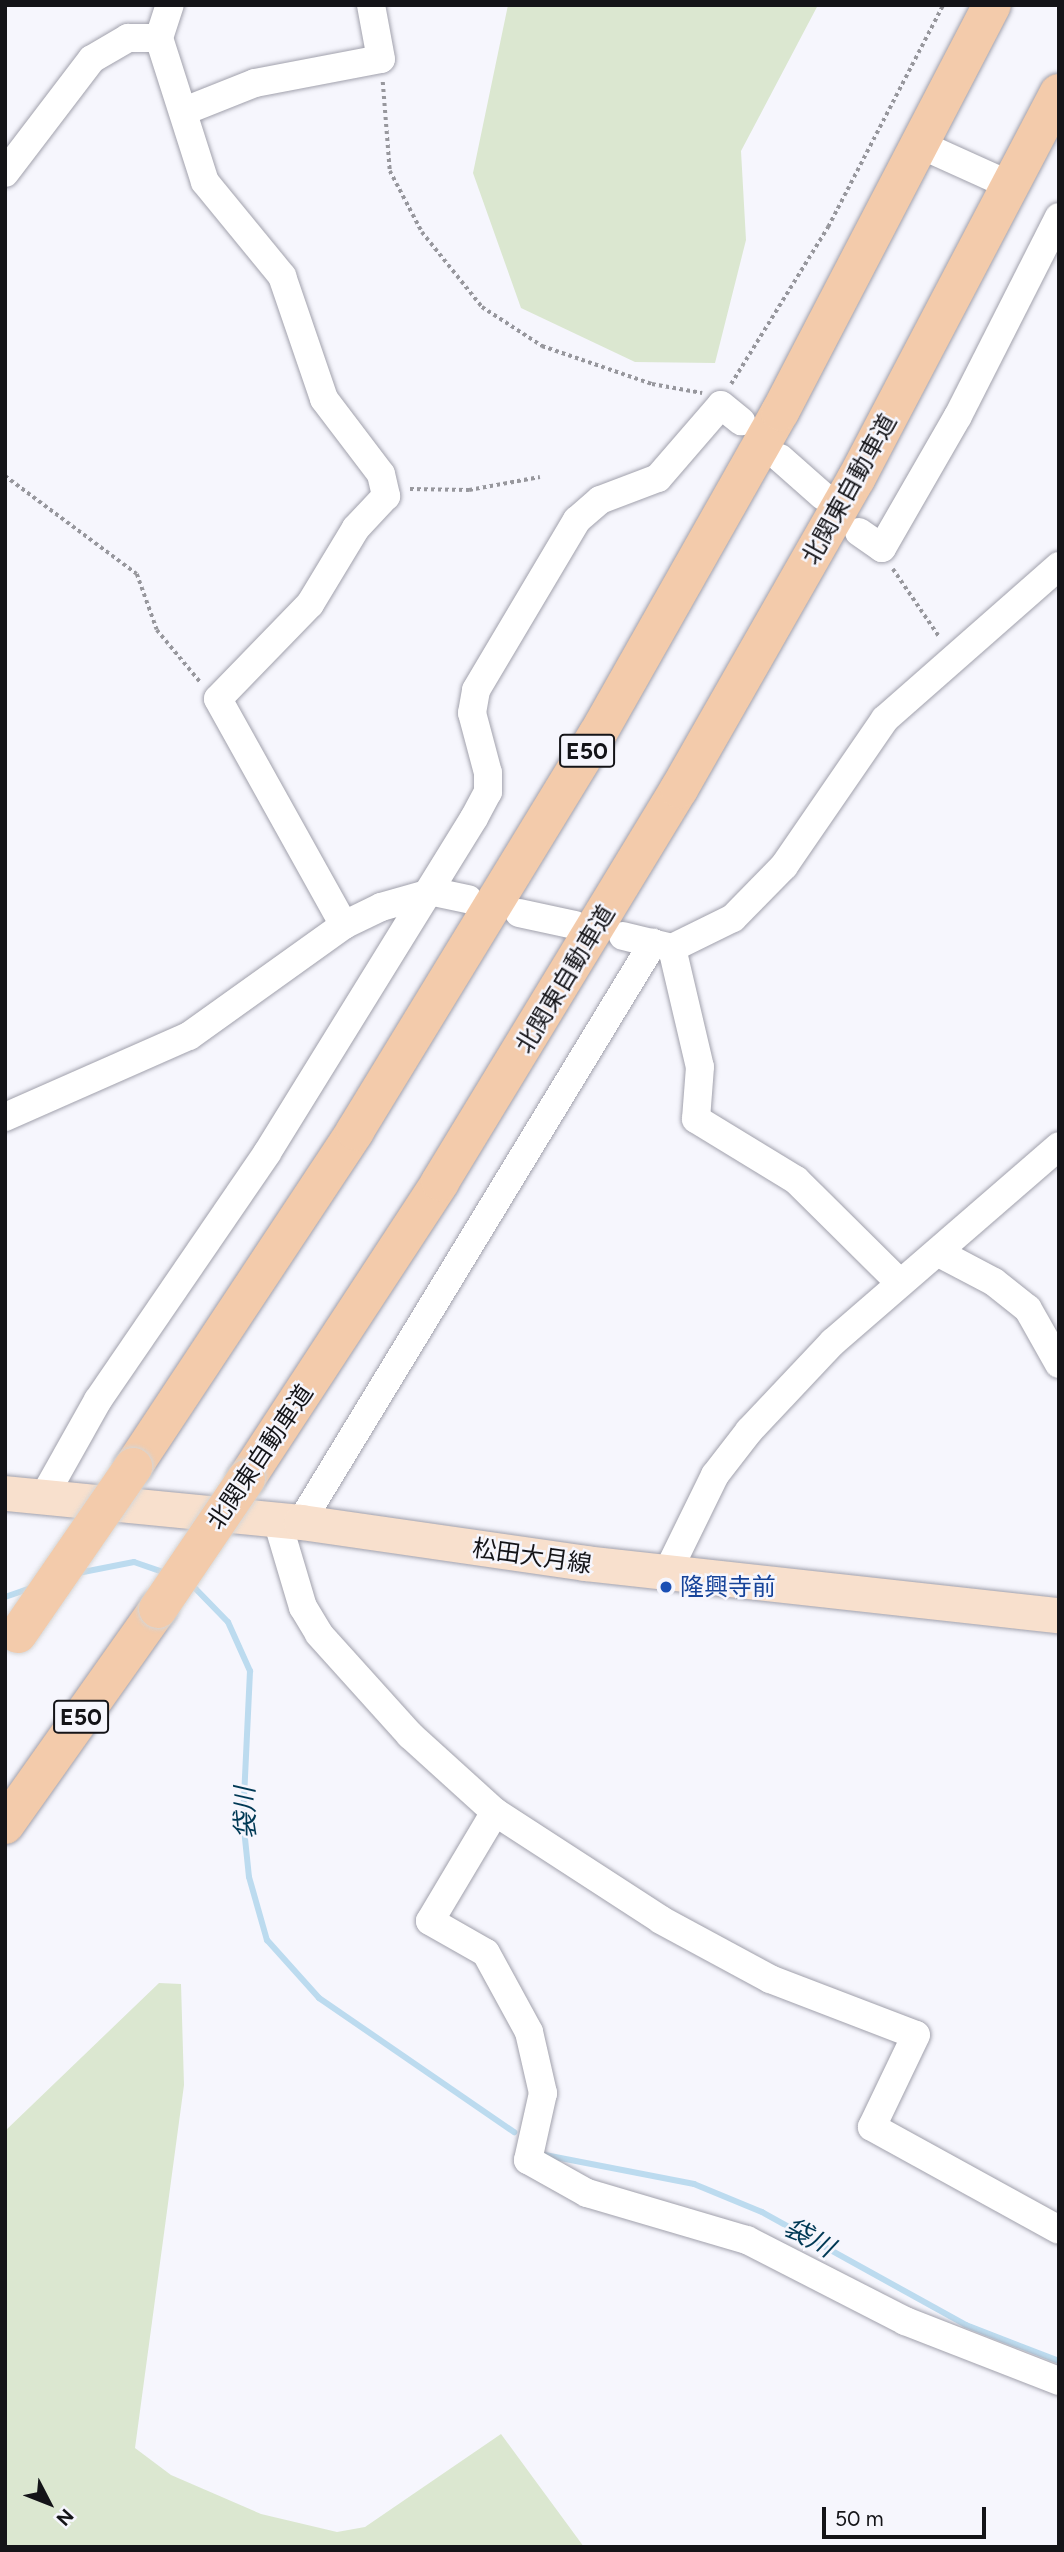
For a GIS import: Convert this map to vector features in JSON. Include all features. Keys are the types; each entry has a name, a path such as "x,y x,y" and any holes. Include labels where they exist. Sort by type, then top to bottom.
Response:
{"highway":[{"name":"E50","path":"12,1644 133,1467 355,1131 597,735 750,467 992,5"},
{"name":"北関東自動車道","path":"5,1825 246,1479 593,934 832,522 1013,186 1059,93"}],"main road":[{"name":"松田大月線","path":"5,1493 289,1521 667,1573 1059,1615"}],"street":[{"path":"170,5 159,38 187,110 205,182 282,276 324,399 381,474 386,496 356,528 310,604 218,699 344,925"},
{"path":"187,110 255,83 380,59 371,5"},
{"path":"5,173 92,59 128,38 159,38"},
{"path":"921,145 1013,186"},
{"path":"859,532 882,548 958,416 1059,217"},
{"path":"43,1498 98,1400 267,1153 434,891 488,792 472,713 475,690 577,520 600,500 658,478 731,413"},
{"path":"780,457 823,496"},
{"path":"622,936 663,945 733,918 761,891 885,719 952,657 1059,566"},
{"path":"5,1117 189,1036 344,925 434,891 468,899"},
{"path":"519,913 575,925"},
{"path":"663,945 700,1067 696,1119 796,1180 900,1283"},
{"path":"663,945 289,1521 303,1607 319,1634 410,1735 495,1812 697,1940 770,1979 916,2035 872,2127 1059,2230"},
{"path":"667,1573 715,1475 833,1342 900,1283 939,1253 1059,1146"},
{"path":"939,1253 994,1282 1028,1309 1059,1364"},
{"path":"495,1812 430,1921 486,1953 529,2032 543,2093 528,2160 587,2193 747,2241 905,2321 1059,2381"}],"path":[{"path":"380,59 390,171 422,232 482,307 542,346 652,384 692,388 731,413 943,5"},
{"path":"5,476 137,574 169,651 218,699"},
{"path":"386,496 540,477"},
{"path":"882,548 952,657"}],"green space":[{"path":"508,5 818,5 741,151 746,240 715,363 635,362 521,308 473,173"},
{"path":"159,1983 181,1984 184,2085 135,2448 171,2475 261,2514 337,2532 365,2527 501,2434 584,2547 5,2547 5,2131"}],"waterway":[{"name":"袋川","path":"78,1573 134,1562 169,1574"},
{"name":"袋川","path":"191,1584 228,1622 250,1671 243,1819 249,1877 267,1940 319,1998 514,2132"},
{"name":"袋川","path":"5,1597 31,1588"},
{"name":"袋川","path":"545,2155 694,2184 762,2212 966,2325 1059,2361"}],"place":[{"name":"隆興寺前","path":"666,1587"}]}
